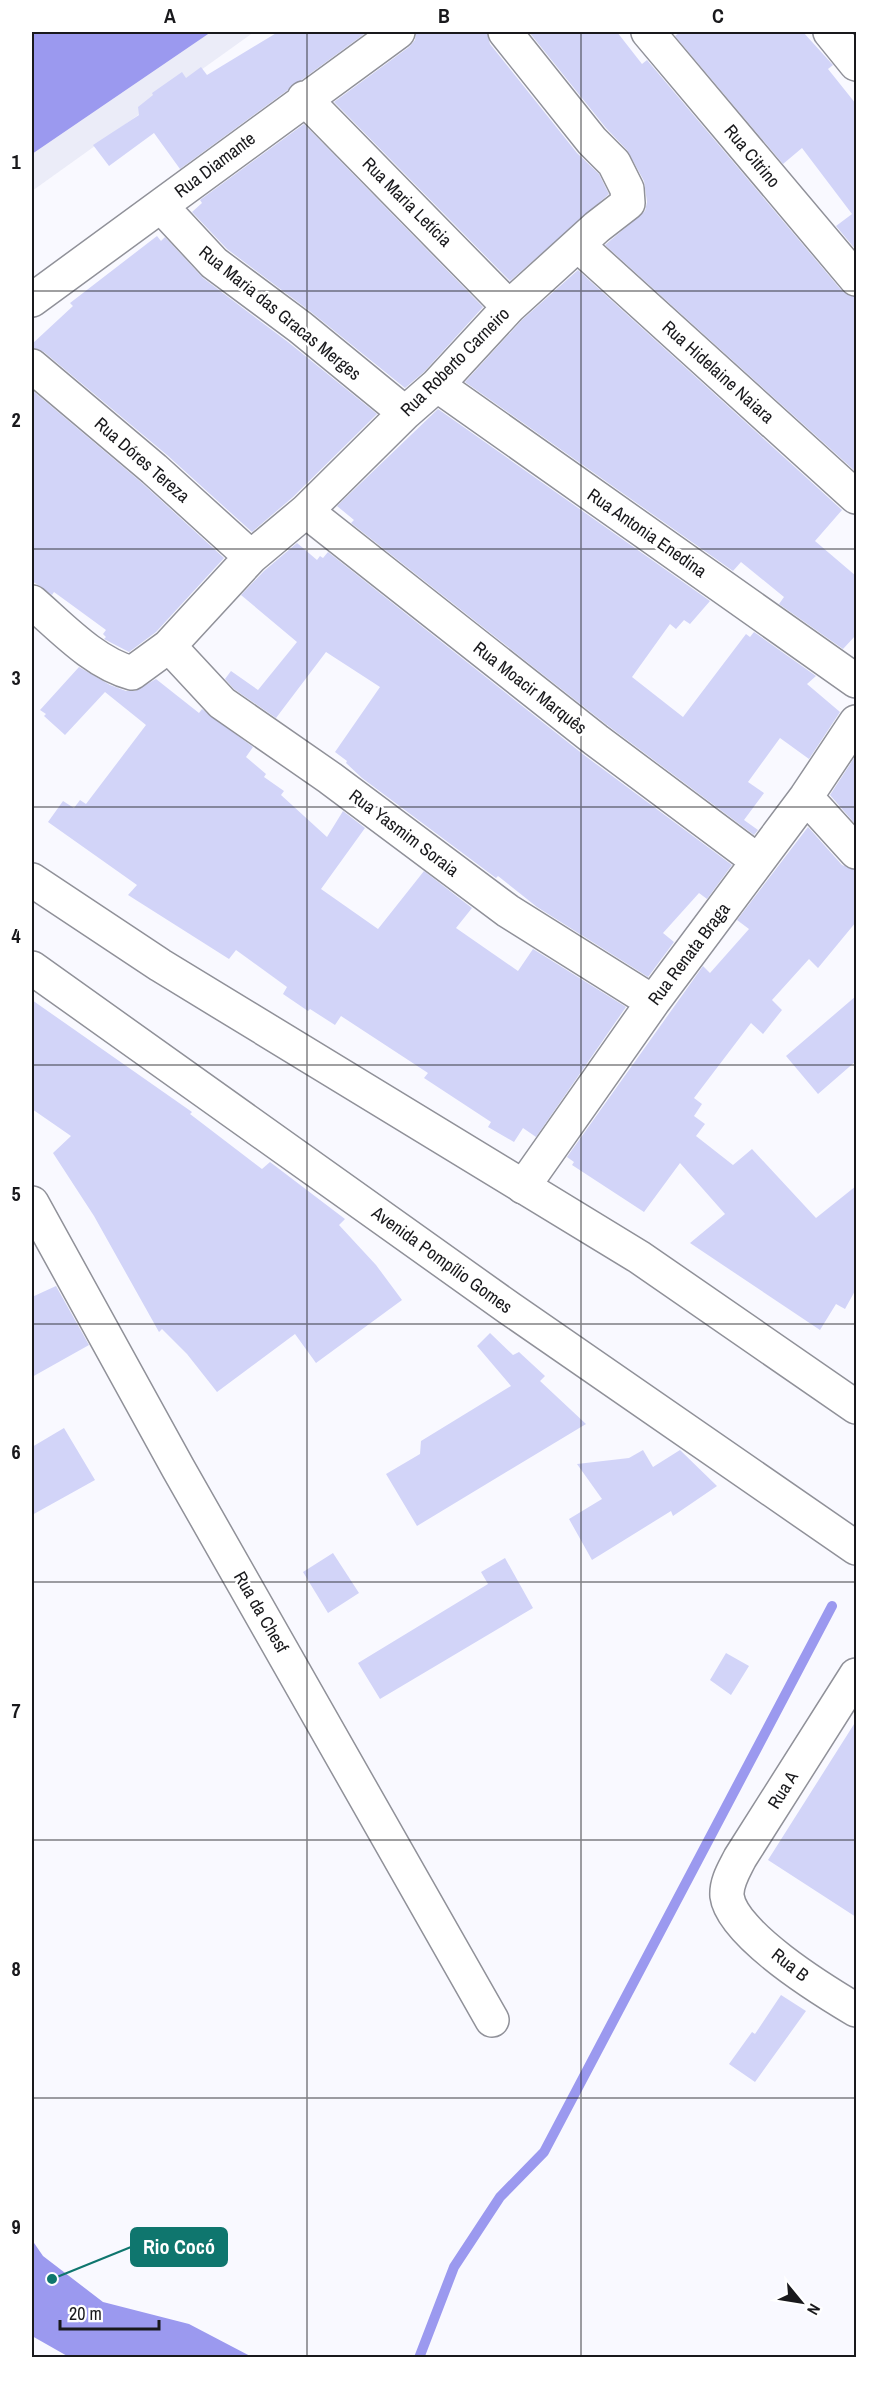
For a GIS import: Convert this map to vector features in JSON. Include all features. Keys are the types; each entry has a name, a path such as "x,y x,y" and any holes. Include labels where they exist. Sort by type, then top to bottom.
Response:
{"street":[{"name":"Rua Diamante","path":"32,300 304,98 398,32"},
{"name":"Rua Roberto Carneiro","path":"32,602 103,660 116,669 132,673 169,646 251,557 306,511 405,413 437,386 509,307 579,246 597,227 628,204 627,189 614,163 592,141 505,32"},
{"name":"Rua Citrino","path":"648,32 856,279"},
{"path":"830,32 856,64"},
{"name":"Rua Maria Letícia","path":"304,98 509,307"},
{"name":"Rua Maria das Gracas Merges","path":"161,206 214,263 300,327 405,413"},
{"name":"Rua Hidelaine Naiara","path":"579,246 856,497"},
{"name":"Rua Dóres Tereza","path":"32,366 154,469 251,557"},
{"name":"Rua Antonia Enedina","path":"437,386 856,681"},
{"name":"Rua Moacir Marquês","path":"306,511 596,740 758,861"},
{"name":"Rua Yasmim Soraia","path":"169,646 222,703 330,777 508,911 653,1002"},
{"name":"Rua Renata Braga","path":"523,1187 653,1002 806,797 856,722"},
{"path":"806,797 856,852"},
{"path":"32,880 160,965 639,1257 856,1407"},
{"name":"Avenida Pompílio Gomes","path":"32,968 509,1308 856,1548"},
{"name":"Rua da Chesf","path":"32,1203 178,1468 492,2020"},
{"name":"Rua A","path":"732,1910 727,1898 727,1884 740,1858 856,1675"},
{"name":"Rua B","path":"732,1910 741,1925 797,1972 856,2010"}],"shaded area":[{"path":"32,32 254,32 32,191"},
{"path":"32,32 211,32 32,154"},
{"path":"32,2240 43,2256 103,2302 189,2324 252,2357 69,2357 32,2336"}],"building":[{"path":"278,32 367,32 180,169 154,133 109,166 93,145 139,115 138,107 153,95 152,93 182,72 186,78 201,67 207,75"},
{"path":"416,32 487,32 490,44 577,153 599,174 609,194 510,281 334,102 409,47 415,40"},
{"path":"529,32 617,32 642,64 647,60 842,291 856,297 856,472 605,245 645,211 647,202 644,181 627,150 606,128"},
{"path":"680,32 803,32 833,65 828,69 856,104 856,250 836,226 852,214 802,148 783,164 675,36"},
{"path":"304,124 483,307 424,372 405,388 311,312 227,249 192,212 202,203 200,200"},
{"path":"157,236 161,241 165,237 203,278 288,342 377,414 293,497 252,532 167,455 44,352 32,348 32,344 73,306 70,303"},
{"path":"578,270 842,510 815,541 856,576 856,635 843,649 779,604 784,597 741,562 733,571 465,382 522,320"},
{"path":"32,390 142,483 224,558 156,632 129,652 104,639 106,637 103,634 106,630 54,592 52,595 32,581"},
{"path":"438,409 710,601 690,624 684,620 676,629 670,624 632,677 683,717 746,634 750,637 754,632 816,676 807,684 840,712 809,759 780,738 748,782 764,793 744,820 758,830 754,835 607,725 351,523 354,520 337,506"},
{"path":"297,543 317,560 320,556 323,558 328,552 584,755 732,865 707,899 699,893 663,933 674,942 648,977 537,907 498,876 496,878 362,778 346,763 347,761 335,752 380,687 326,652 276,718 234,689 225,679 231,671 258,690 297,642 241,595 264,571"},
{"path":"79,667 110,685 126,691 135,691 156,679 199,713 202,709 253,747 246,757 266,774 264,777 284,791 281,795 327,837 343,811 365,828 321,889 378,929 424,871 472,908 456,928 518,971 533,949 626,1007 536,1137 523,1128 514,1142 488,1127 491,1122 424,1078 428,1073 341,1016 335,1025 310,1009 308,1011 283,994 287,987 236,950 229,959 128,895 137,885 48,822 63,801 74,808 80,800 86,804 146,725 105,692 65,735 40,710"},
{"path":"856,755 856,825 830,795"},
{"path":"808,827 842,865 856,870 856,922 818,968 809,959 772,1000 782,1010 763,1034 751,1023 694,1098 702,1104 694,1116 705,1124 696,1136 733,1165 752,1149 816,1218 856,1186 856,1289 845,1309 836,1304 820,1330 690,1243 725,1214 680,1163 644,1212 572,1165 574,1162 567,1157 703,966 710,973 749,929 737,920"},
{"path":"856,996 856,1061 818,1094 786,1056"},
{"path":"32,1000 192,1112 190,1114 262,1169 270,1162 345,1219 339,1225 376,1265 402,1300 316,1363 295,1334 217,1392 187,1354 162,1329 159,1332 94,1216 53,1153 71,1136 32,1109"},
{"path":"56,1286 89,1345 32,1377 32,1297"},
{"path":"490,1333 513,1355 519,1352 545,1376 540,1381 586,1424 417,1526 386,1474 420,1454 421,1441 511,1386 477,1346"},
{"path":"64,1428 95,1480 32,1515 32,1447"},
{"path":"643,1450 653,1467 680,1450 717,1486 673,1516 671,1511 592,1560 569,1519 602,1499 577,1464 629,1458"},
{"path":"333,1553 359,1593 328,1613 303,1572"},
{"path":"505,1558 533,1608 380,1699 358,1663 488,1584 481,1572"},
{"path":"726,1653 749,1666 731,1695 710,1680"},
{"path":"856,1721 856,1917 768,1860"},
{"path":"781,1995 806,2011 755,2082 729,2064 752,2032 755,2034"}],"waterway":[{"path":"419,2358 454,2267 500,2197 544,2152 832,1606"}],"place":[{"name":"Rio Cocó","path":"52,2279"}]}
